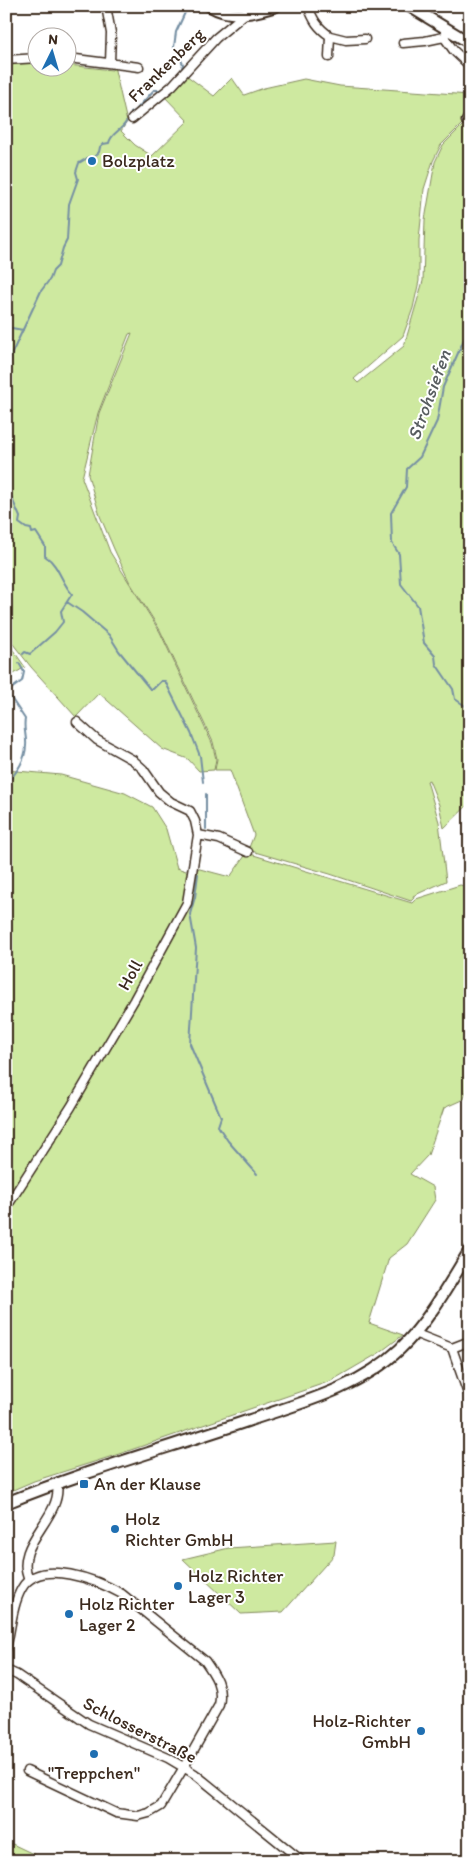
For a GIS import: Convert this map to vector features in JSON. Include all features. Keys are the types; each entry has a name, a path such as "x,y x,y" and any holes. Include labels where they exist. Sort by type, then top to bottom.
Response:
{"main road":[{"path":"210,6 236,15 276,6"},
{"path":"409,6 446,33 470,43"},
{"path":"6,1503 331,1393 356,1380 400,1349 432,1310 470,1250"}],"street":[{"path":"106,6 111,34 110,63"},
{"path":"308,6 320,29 330,36 346,40 365,40"},
{"name":"Frankenberg","path":"132,119 172,86 216,38 245,14"},
{"path":"404,43 425,41 446,33 454,51 470,66"},
{"path":"328,57 330,36"},
{"path":"6,60 28,59"},
{"path":"78,59 140,67"},
{"name":"Holl","path":"6,1208 62,1120 134,1000 187,903 198,835 190,811 171,802 133,760 97,740 77,722"},
{"path":"198,835 219,839 248,852"},
{"path":"414,1333 452,1348 470,1341"},
{"path":"452,1348 468,1391"},
{"path":"29,1580 26,1574 29,1548 59,1494 58,1484"},
{"path":"6,1648 17,1600 23,1587 29,1580 40,1574 58,1572 109,1587 122,1594 204,1661 216,1675 220,1697 219,1705 161,1806 149,1813 138,1816 116,1813 27,1771"},
{"name":"Schlosserstraße","path":"6,1670 89,1724 184,1767 245,1813 302,1861"}],"green space":[{"path":"28,61 28,78 78,78 78,66 112,70 114,66 127,122 121,131 135,145 152,156 188,121 164,96 186,75 214,96 232,78 244,95 264,88 304,79 340,86 470,95 470,111 465,121 441,145 433,161 424,189 419,240 419,281 413,308 403,336 354,379 358,383 404,346 423,281 425,220 435,162 443,145 467,121 470,126 470,803 444,828 439,805 429,780 427,781 439,822 446,881 413,896 414,898 411,901 330,874 248,850 254,835 230,770 215,770 217,759 213,742 160,630 129,581 114,549 100,516 88,475 99,413 132,333 129,334 98,413 82,478 110,552 160,632 212,743 216,759 214,770 199,771 188,759 162,749 99,693 76,717 31,667 6,635 6,63"},
{"path":"6,640 25,667 6,679"},
{"path":"6,770 61,775 125,793 152,807 166,829 177,868 192,873 181,907 118,1025 6,1204"},
{"path":"247,853 412,903 416,899 460,885 470,887 470,1075 464,1099 444,1108 428,1155 410,1174 433,1187 435,1200 407,1244 389,1258 369,1323 403,1335 379,1353 331,1381 119,1454 34,1481 6,1493 6,1214 190,905 196,868 230,877"},
{"path":"336,1541 334,1555 283,1612 241,1614 183,1559 229,1548"},
{"path":"6,1841 48,1861 6,1861"}],"waterway":[{"path":"181,71 183,64 174,47 176,32 188,6"},
{"path":"131,113 154,90 162,90"},
{"path":"6,380 12,353 41,291 58,266 67,240 69,204 78,179 76,172 79,163 89,157 94,157 99,152 100,147 103,144 109,143 126,122"},
{"name":"Strohsiefen","path":"470,326 443,387 437,421 420,457 407,469 406,487 391,513 392,543 399,554 401,584 418,606 424,643 435,656 436,664 453,689 455,699 470,709"},
{"path":"6,327 23,330"},
{"path":"6,485 20,517 19,523 31,529 32,533 36,532 45,546 45,556 54,564 72,594 61,611 63,622 55,632 30,654 25,652 23,654"},
{"path":"67,602 109,635 119,651 150,689 153,689 161,681 165,681 191,733 200,756 203,782"},
{"path":"6,793 8,789 7,784 22,762 26,746 25,719 7,692 22,681 24,672 19,663"},
{"path":"206,794 206,829"},
{"path":"198,874 195,897 190,914 196,948 190,1044 221,1117 218,1126 228,1141 257,1174"}],"place":[{"name":"Bolzplatz","path":"92,161"},
{"name":"An der Klause","path":"84,1484"},
{"name":"Holz Richter GmbH","path":"115,1529"},
{"name":"Holz Richter Lager 3","path":"178,1586"},
{"name":"Holz Richter Lager 2","path":"69,1614"},
{"name":"Holz-Richter GmbH","path":"421,1731"},
{"name":"\"Treppchen\"","path":"94,1754"}]}
